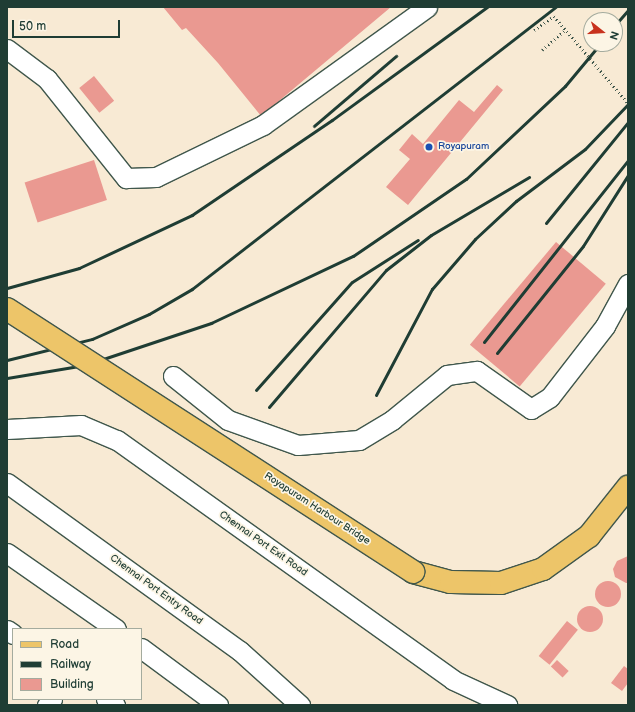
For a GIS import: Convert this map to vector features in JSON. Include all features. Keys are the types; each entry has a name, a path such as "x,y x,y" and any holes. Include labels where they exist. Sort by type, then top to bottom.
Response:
{"main road":[{"name":"Royapuram Harbour Bridge","path":"8,310 413,572 451,582 500,583 543,569 589,536 628,487"}],"lane":[{"path":"7,49 47,79 126,178 156,177 263,125 427,7"},
{"path":"173,376 228,420 298,445 359,440 392,420 447,375 477,371 530,409 550,397 604,326 628,284"},
{"name":"Chennai Port Exit Road","path":"7,429 81,425 117,440 454,680 507,705"},
{"name":"Chennai Port Entry Road","path":"7,483 240,651 300,705"},
{"path":"7,552 107,626"},
{"path":"142,649 218,705"}],"path":[{"path":"534,30 554,16 564,32 628,103"},
{"path":"542,50 564,32"}],"building":[{"path":"163,7 391,7 261,116 218,63 186,28 182,30"},
{"path":"94,76 114,101 99,113 79,88"},
{"name":"Royapuram","path":"497,85 503,90 408,205 386,187 410,159 399,150 412,134 423,144 459,100 474,112"},
{"path":"94,160 107,200 38,223 25,183"},
{"path":"556,242 606,284 520,386 470,345"},
{"path":"628,556 628,583 626,583 615,577 613,569 617,561"},
{"path":"608,581 617,585 621,594 617,603 608,607 599,603 595,594 599,585"},
{"path":"590,606 599,610 603,619 599,628 590,632 581,628 577,619 581,610"},
{"path":"567,621 578,630 550,665 539,656"},
{"path":"557,660 569,671 563,677 551,667"},
{"path":"624,666 628,669 628,683 622,691 611,683"}],"railway":[{"path":"7,288 79,268 192,215 332,120 487,7"},
{"path":"7,360 92,339 149,314 192,289 555,7"},
{"path":"623,16 628,10"},
{"path":"7,378 85,365 211,323 353,256 466,179 565,86 593,52"},
{"path":"314,126 396,56"},
{"path":"376,395 432,289 475,239 516,201 585,149 628,104"},
{"path":"546,223 628,122"},
{"path":"484,342 628,160"},
{"path":"497,353 583,246 628,175"},
{"path":"269,407 386,270 431,235 529,177"},
{"path":"256,390 352,282 418,240"}],"place":[{"name":"Royapuram","path":"429,147"}]}
